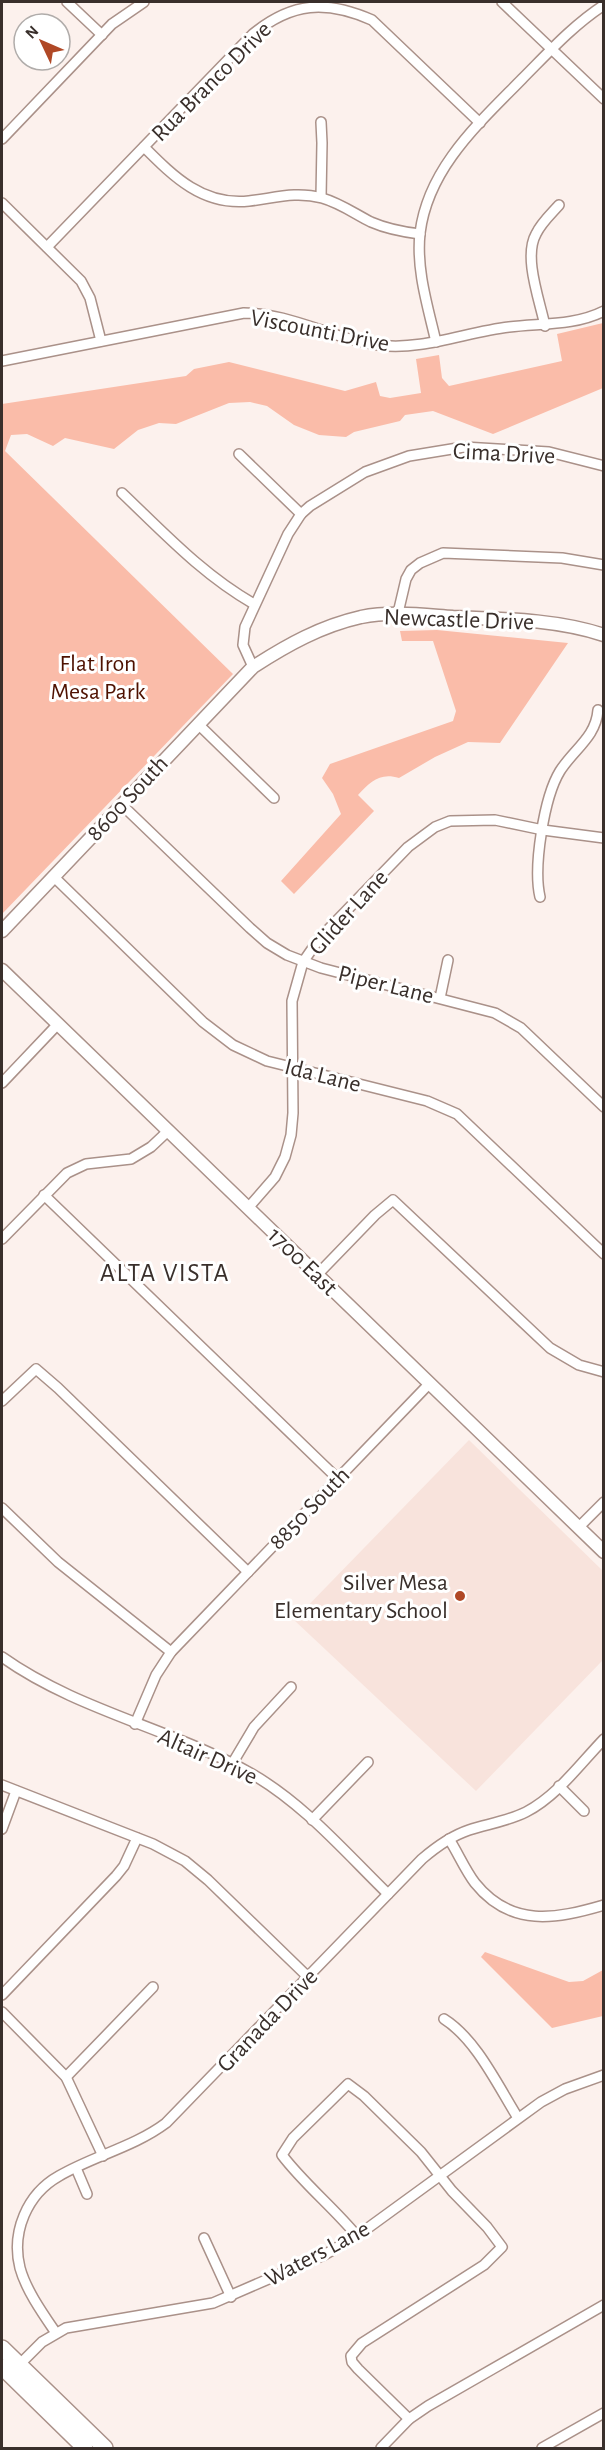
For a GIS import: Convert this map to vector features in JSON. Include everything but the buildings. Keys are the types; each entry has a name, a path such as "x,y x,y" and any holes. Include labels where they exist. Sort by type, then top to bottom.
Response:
{"main road":[{"path":"2,2348 10,2369 85,2448"},
{"path":"10,2369 105,2448"}],"street":[{"path":"67,2 102,35"},
{"path":"2,139 102,35 120,18 144,2"},
{"path":"502,2 603,99"},
{"name":"Rua Branco Drive","path":"47,247 260,28 282,13 319,3 355,12 372,21 480,123"},
{"path":"436,342 421,272 420,234 424,214 439,176 464,140 480,123 579,22 603,5"},
{"path":"321,122 321,197"},
{"path":"144,147 183,184 198,193 216,199 250,201 284,194 321,197 385,227 420,234"},
{"path":"2,203 75,273 86,289 101,341"},
{"path":"545,326 532,265 532,245 542,224 559,205"},
{"name":"Viscounti Drive","path":"2,361 232,314 256,313 379,345 395,346 436,342 510,327 545,326 581,319 603,310"},
{"name":"Cima Drive","path":"253,667 243,645 243,638 254,604 288,534 301,514 323,497 365,472 387,462 438,450 464,447 549,453 603,466"},
{"path":"238,454 301,514"},
{"path":"122,493 212,578 254,604"},
{"path":"398,614 406,579 411,570 420,563 443,553 562,558 603,565"},
{"name":"Newcastle Drive","path":"253,667 288,644 326,627 362,617 398,614 554,623 603,635"},
{"name":"8600 South","path":"2,931 253,667"},
{"path":"540,897 537,874 551,789 560,771 592,734 597,722 598,710"},
{"path":"198,724 274,798"},
{"name":"Piper Lane","path":"121,804 267,943 303,962 481,1008 514,1024 603,1107"},
{"name":"Glider Lane","path":"248,1208 275,1177 285,1157 291,1136 293,1113 292,1001 303,962 319,939 408,847 435,827 450,821 480,819 603,838"},
{"name":"Ida Lane","path":"53,876 217,1035 249,1054 292,1068 427,1101 457,1114 603,1254"},
{"path":"440,998 448,960"},
{"name":"1700 East","path":"2,970 603,1552"},
{"path":"2,1083 58,1024"},
{"path":"2,1239 59,1179 76,1168 97,1162 131,1159 151,1147 168,1131"},
{"path":"44,1195 337,1478"},
{"path":"317,1275 375,1215 393,1200 550,1348 579,1365 603,1372"},
{"path":"2,1401 36,1369 248,1572"},
{"name":"8850 South","path":"135,1724 156,1675 171,1652 429,1384"},
{"path":"578,1528 603,1502"},
{"path":"2,1508 58,1562 171,1652"},
{"name":"Altair Drive","path":"2,1657 64,1694 232,1764 269,1784 312,1820 388,1894"},
{"path":"232,1764 254,1727 291,1687"},
{"name":"Granada Drive","path":"56,2332 25,2281 20,2268 18,2240 26,2211 34,2197 45,2186 76,2168 147,2136 166,2123 422,1859 449,1839 466,1831 509,1819 527,1811 559,1786 603,1739"},
{"path":"312,1820 368,1762"},
{"path":"2,1785 172,1853 198,1871 308,1977"},
{"path":"559,1786 584,1811"},
{"path":"2,1829 16,1791"},
{"path":"2,1995 116,1876 124,1866 137,1838"},
{"path":"449,1839 476,1883 486,1894 512,1910 526,1915 557,1917 603,1905"},
{"path":"66,2077 153,1986"},
{"path":"2,2012 66,2077 103,2156"},
{"path":"444,2019 455,2026 466,2038 518,2118"},
{"name":"Waters Lane","path":"10,2369 56,2332 82,2323 195,2307 231,2297 315,2260 357,2236 518,2118 565,2089 603,2075"},
{"path":"357,2236 282,2155 293,2138 348,2084 410,2140 502,2247 484,2265 362,2343 351,2356 352,2362 358,2369 409,2419"},
{"path":"76,2168 87,2194"},
{"path":"204,2238 231,2297"},
{"path":"381,2448 409,2419 603,2305"},
{"path":"542,2448 603,2413"}],"shaded area":[{"name":"Silver Mesa Elementary School","path":"469,1440 604,1572 603,1660 476,1791 294,1620"}],"green space":[{"name":"Flat Iron Mesa Park","path":"603,323 603,388 493,434 433,411 405,415 400,421 354,432 346,437 319,435 294,425 267,406 250,402 229,403 176,424 159,423 138,430 114,449 65,438 53,446 27,434 11,435 5,451 233,674 2,914 2,404 186,376 194,369 229,362 345,391 376,382 380,396 390,398 421,393 416,359 439,355 442,378 449,386 562,361 557,334"},
{"path":"437,630 568,643 500,743 468,742 435,757 399,778 381,777 367,786 358,795 374,811 294,894 281,881 341,814 333,794 322,778 330,764 453,721 456,711 433,641 402,641 400,631"},
{"path":"485,1952 569,1982 583,1981 603,1970 603,2016 552,2028 481,1957"}],"place":[{"name":"Silver Mesa Elementary School","path":"460,1596"}],"district":[{"name":"ALTA VISTA","path":"165,1272"}]}
